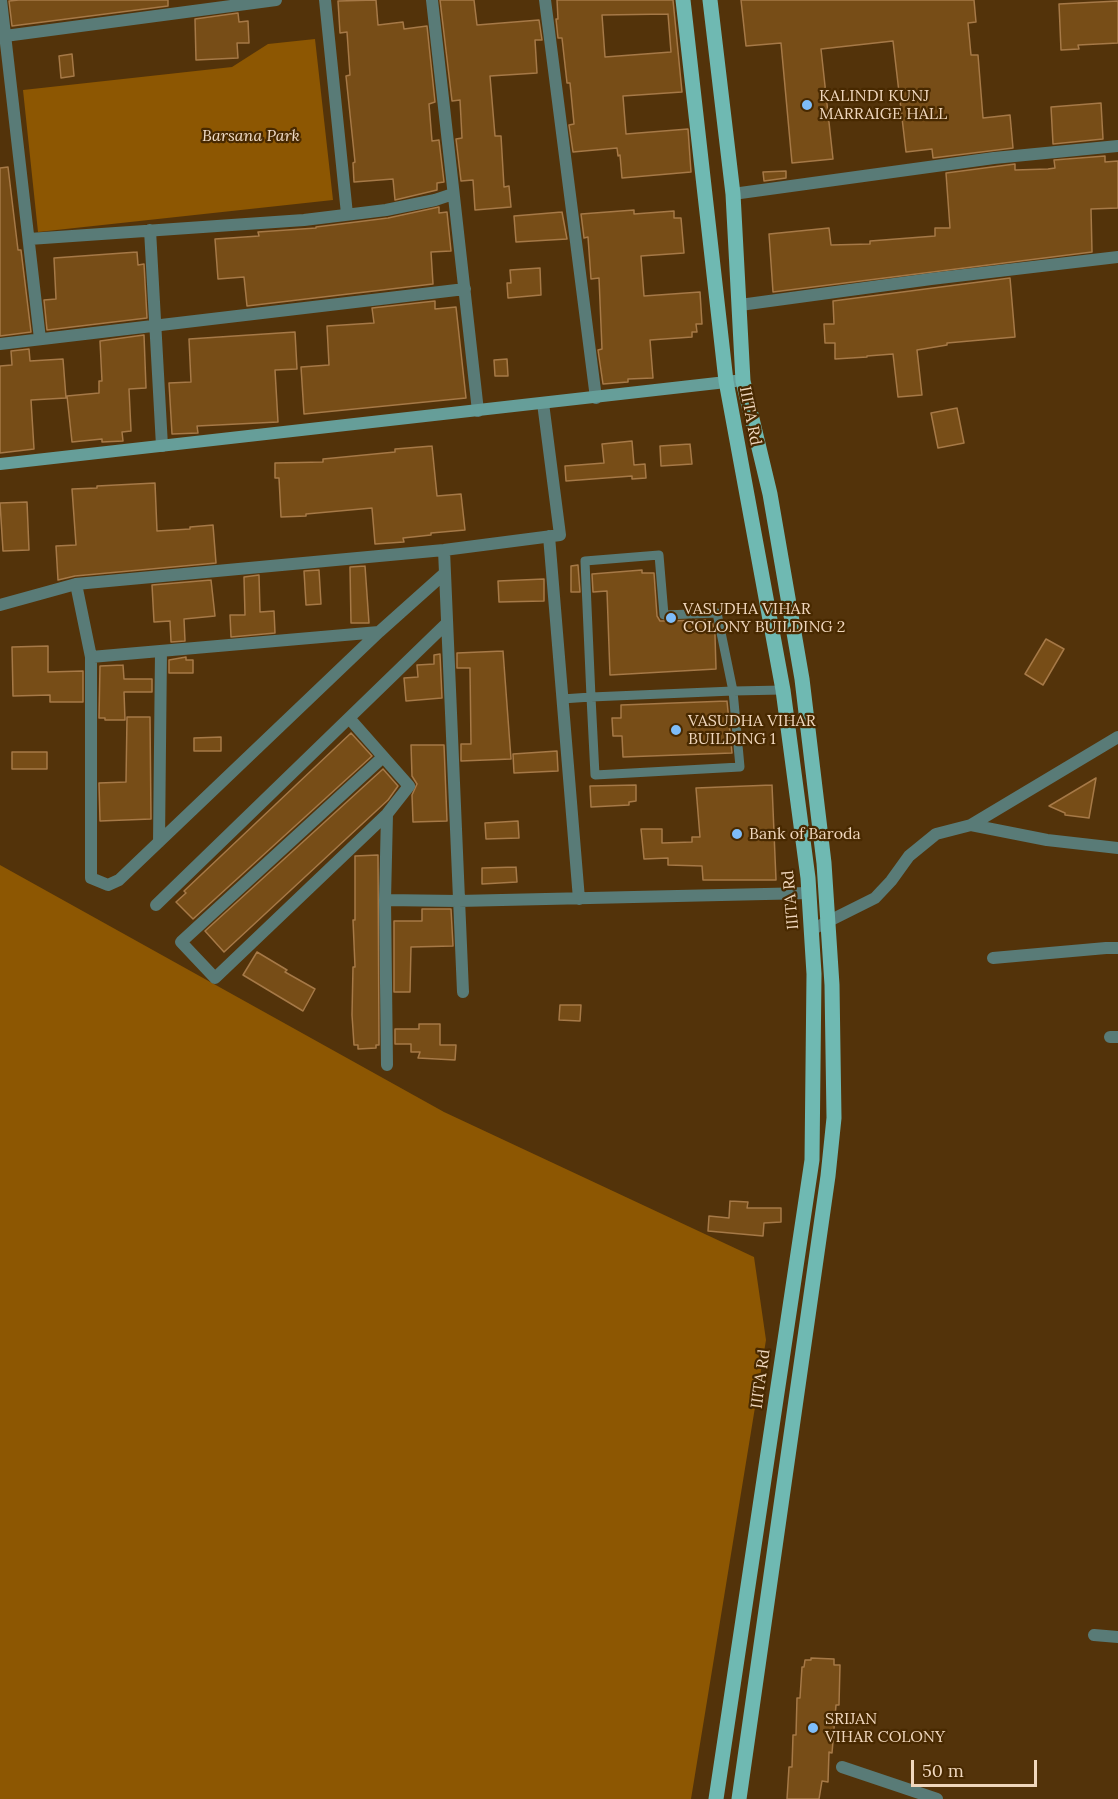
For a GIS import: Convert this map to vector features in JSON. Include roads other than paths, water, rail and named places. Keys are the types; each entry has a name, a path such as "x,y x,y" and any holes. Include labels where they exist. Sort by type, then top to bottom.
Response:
{"main road":[{"name":"IIITA Rd","path":"683,0 726,381 783,690 813,929 814,1114 812,1160 716,1799"},
{"name":"IIITA Rd","path":"710,0 734,194 743,381 770,494 802,679 824,863 829,922 834,1118 826,1197 739,1799"}],"street":[{"path":"1,0 40,339"},
{"path":"325,0 347,214"},
{"path":"432,0 478,411"},
{"path":"545,0 596,398"},
{"path":"5,36 268,1"},
{"path":"734,194 994,158 1118,146"},
{"path":"29,239 304,220 386,210 453,194"},
{"path":"150,230 162,446"},
{"path":"740,305 1118,257"},
{"path":"0,344 465,289"},
{"path":"0,464 596,398 726,381 743,381"},
{"path":"0,605 76,584 444,550 560,535 543,404"},
{"path":"549,536 579,899"},
{"path":"444,550 463,992"},
{"path":"76,584 91,657 91,878 108,885 119,880 445,573"},
{"path":"156,905 447,623"},
{"path":"91,657 380,632"},
{"path":"159,842 161,651"},
{"path":"349,718 409,786 387,814 215,978 181,942 383,757"},
{"path":"813,929 875,898 891,882 909,856 936,834 971,825 1118,737"},
{"path":"387,814 385,900 387,1065"},
{"path":"971,825 1047,840 1118,848"},
{"path":"385,900 458,901 809,893"},
{"path":"993,958 1118,948"},
{"path":"806,1195 826,1197"},
{"path":"1094,1635 1118,1637"},
{"path":"842,1767 937,1799"}],"lane":[{"path":"659,555 664,615 717,613 734,691 740,767 595,775 591,697 585,561 659,555"},
{"path":"562,699 783,690"}],"place":[{"name":"KALINDI KUNJ MARRAIGE HALL","path":"807,105"},
{"name":"VASUDHA VIHAR COLONY BUILDING 2","path":"671,618"},
{"name":"VASUDHA VIHAR BUILDING 1","path":"676,730"},
{"name":"Bank of Baroda","path":"737,834"},
{"name":"SRIJAN VIHAR COLONY","path":"813,1728"}],"park label":[{"name":"Barsana Park","path":"251,136"}]}
